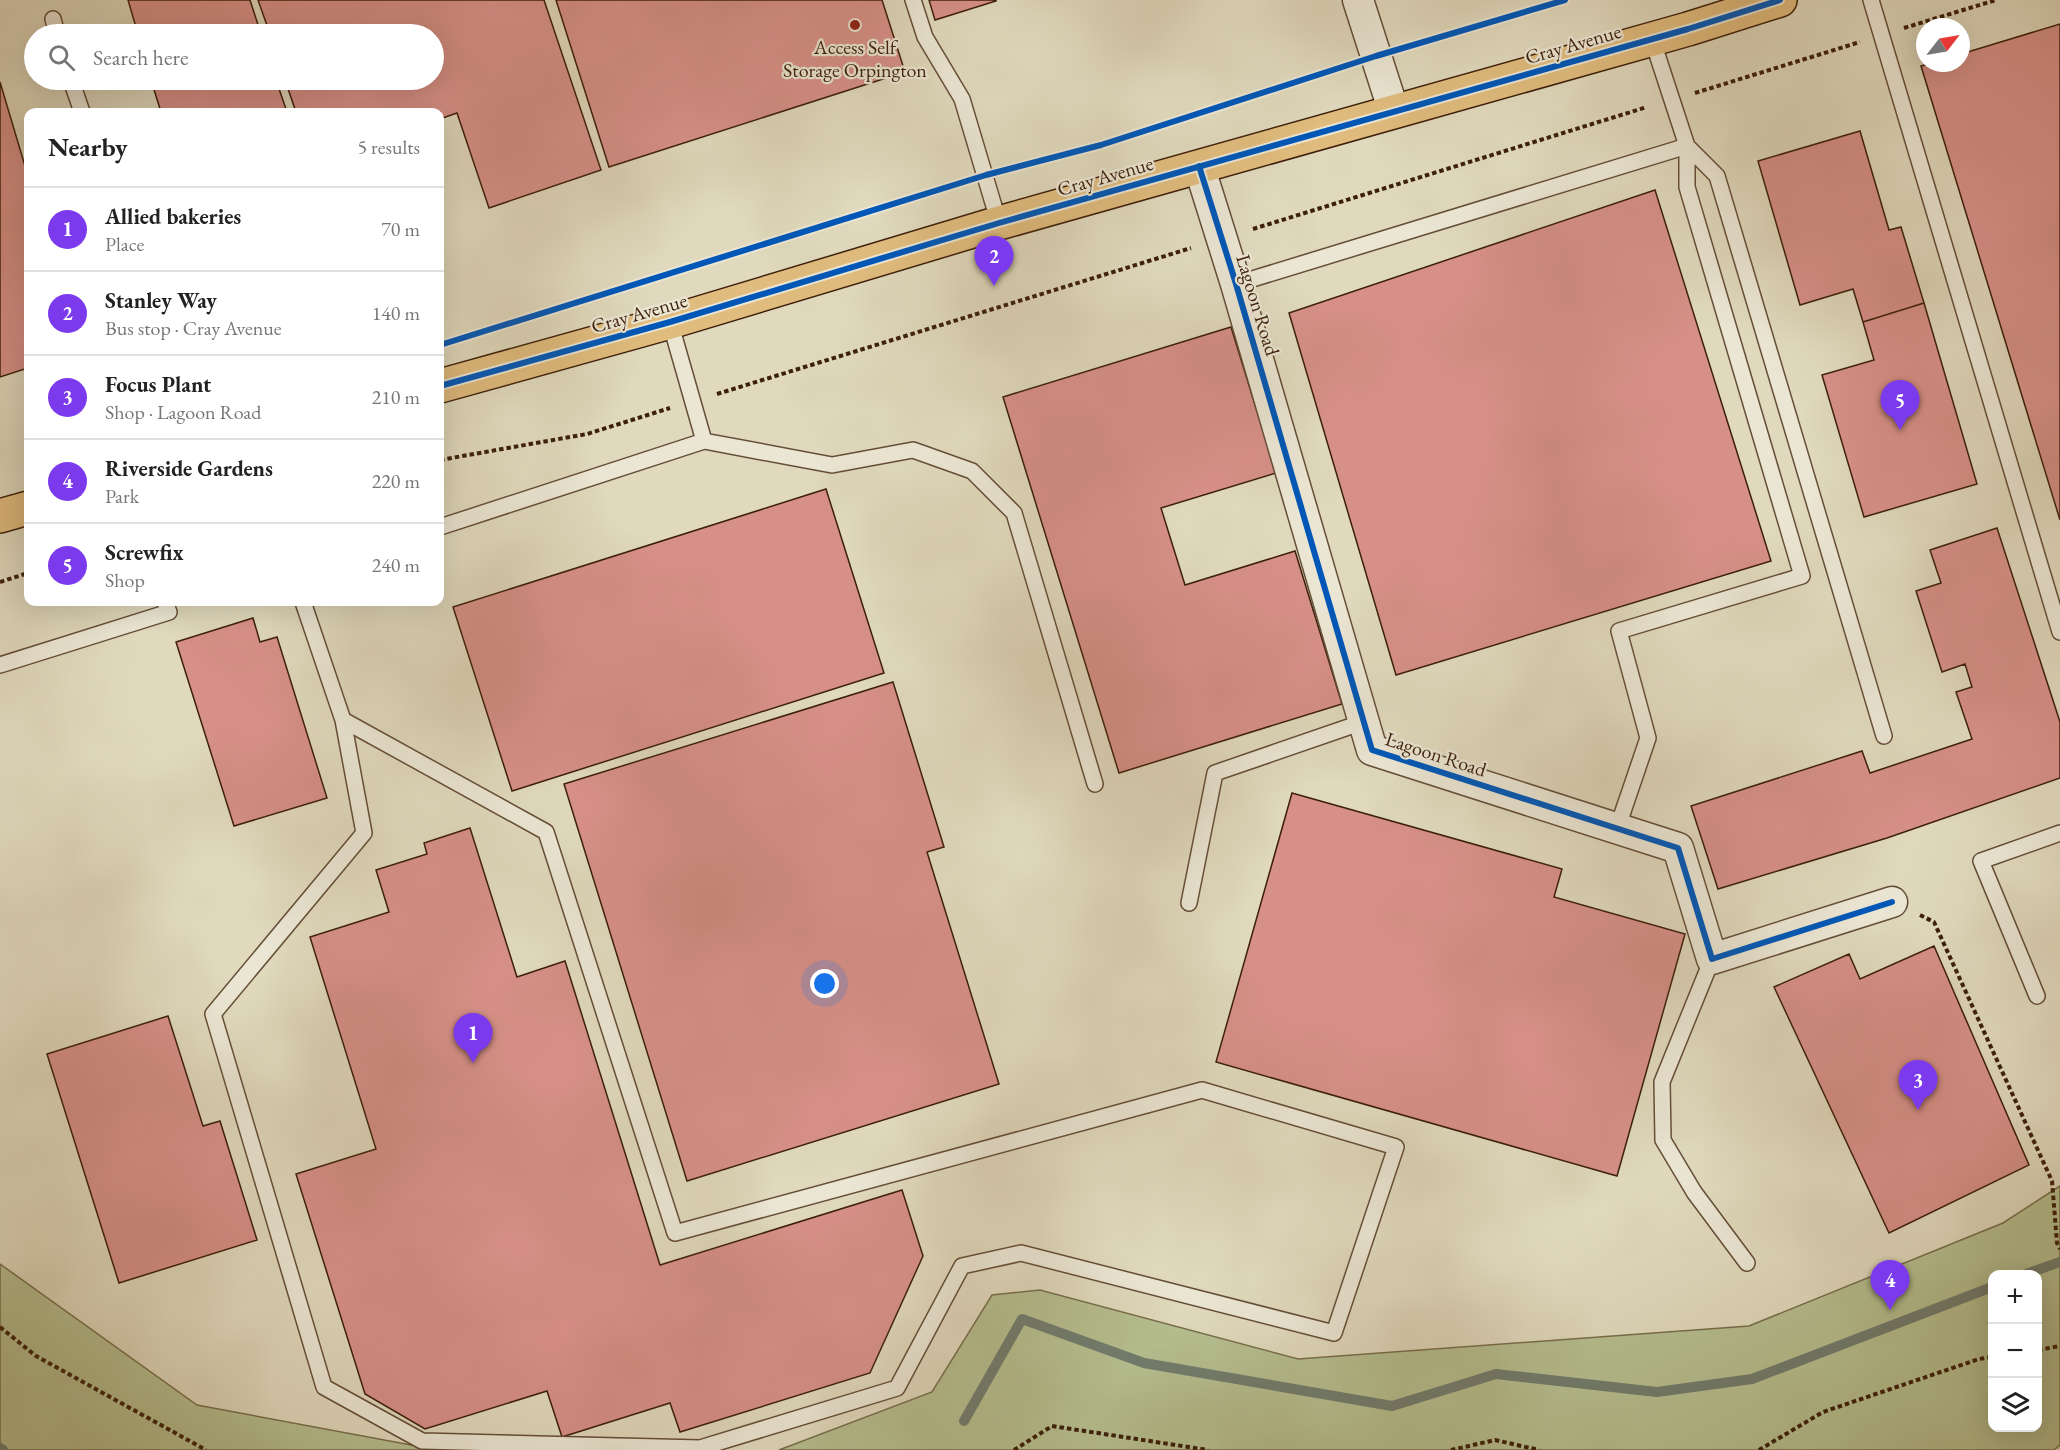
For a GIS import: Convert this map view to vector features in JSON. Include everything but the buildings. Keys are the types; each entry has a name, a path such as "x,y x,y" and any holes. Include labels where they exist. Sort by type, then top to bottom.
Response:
{"main road":[{"name":"Cray Avenue","path":"444,385 670,322 999,223 1652,39 1780,0"},
{"path":"0,516 24,509"}],"street":[{"path":"1362,1 1394,112"},
{"name":"Lagoon Road","path":"1199,166 1236,284 1372,750 1678,848 1712,959"},
{"path":"1712,959 1892,902"}],"lane":[{"path":"913,0 925,37 962,99 999,223"},
{"path":"1871,0 2060,632"},
{"path":"1617,829 1648,738 1619,631 1802,576 1687,187 1687,146 1652,39"},
{"path":"75,90 81,108"},
{"path":"1236,284 1687,146"},
{"path":"1687,146 1717,176 1884,736"},
{"path":"670,322 704,441"},
{"path":"444,526 704,441 832,465 913,450 972,471 1014,513 1095,784"},
{"path":"0,665 169,612 167,606"},
{"path":"304,606 343,720 364,833 213,1014 324,1387 422,1441 700,1448 897,1388 962,1266 1021,1253 1334,1333 1396,1147 1202,1090 675,1233 546,831 343,720"},
{"path":"1189,903 1215,773 1363,722"},
{"path":"2037,996 1981,861 2060,833"},
{"path":"1712,959 1662,1082 1663,1140 1694,1192 1747,1263"}],"path":[{"path":"0,582 24,574"},
{"path":"1892,902 1934,922 2052,1181 2057,1243 2060,1249"},
{"path":"0,1327 36,1356 206,1450"},
{"path":"2042,1349 2060,1346"},
{"path":"1759,1450 1822,1412 1988,1358"},
{"path":"1014,1450 1052,1426 1208,1450"},
{"path":"1451,1450 1496,1440 1539,1450"}],"green space":[{"path":"2060,1186 2060,1445 2054,1450 779,1450 932,1392 992,1295 1040,1290 1298,1359 1749,1326 2003,1223"},
{"path":"0,1264 197,1405 438,1450 0,1450"}],"waterway":[{"path":"2037,1270 2060,1262"},
{"path":"964,1421 1022,1319 1144,1363 1392,1406 1496,1374 1657,1392 1752,1379 1988,1289"}],"cycle path":[{"path":"444,344 986,175 1101,145 1376,56 1565,0"},
{"path":"444,385 670,322 999,223 1688,29 1780,0"},
{"path":"1199,166 1236,284 1372,750 1678,848 1712,959 1892,902"}],"place":[{"name":"Access Self Storage Orpington","path":"855,25"},
{"name":"Stanley Way","path":"994,286"},
{"name":"Screwfix","path":"1900,430"},
{"name":"Allied bakeries","path":"473,1063"},
{"name":"Focus Plant","path":"1918,1110"},
{"name":"Riverside Gardens","path":"1890,1310"}]}
